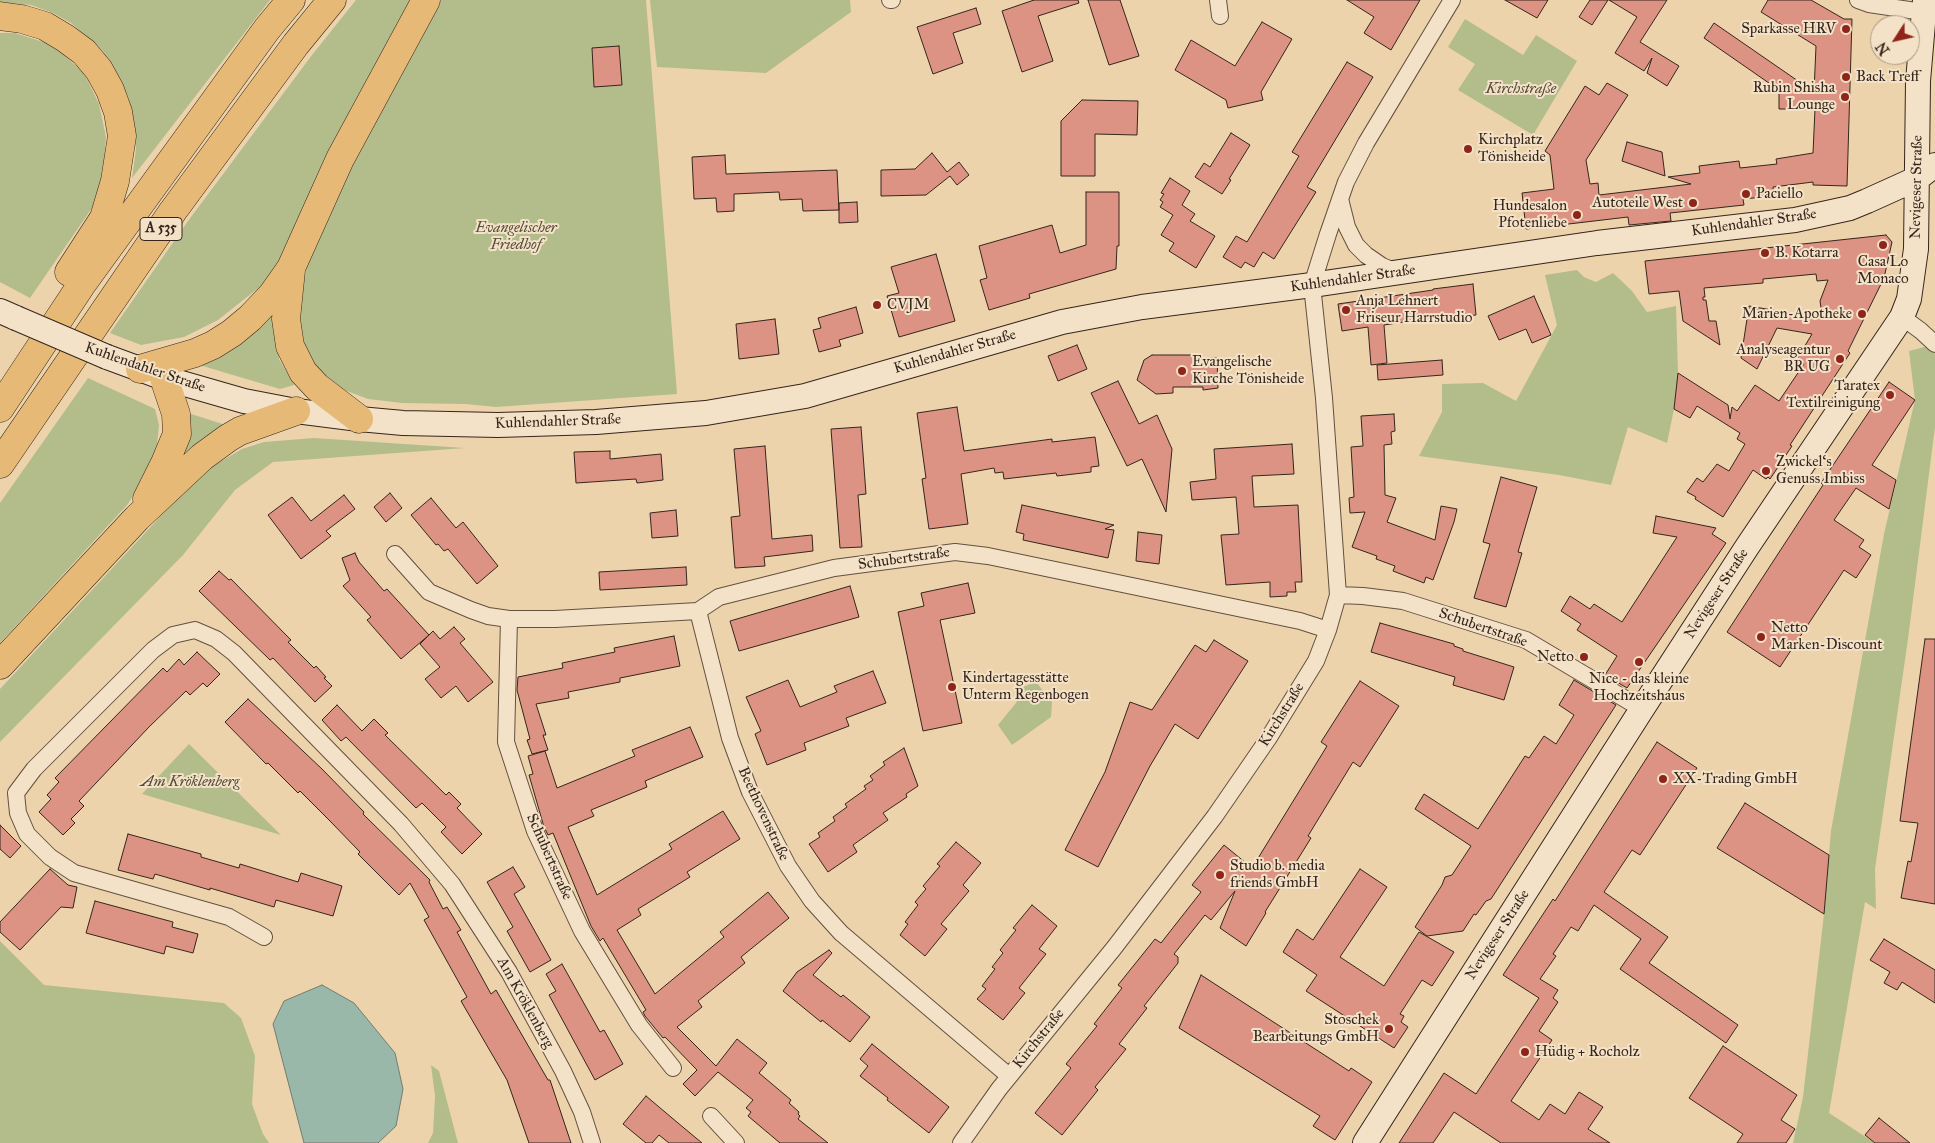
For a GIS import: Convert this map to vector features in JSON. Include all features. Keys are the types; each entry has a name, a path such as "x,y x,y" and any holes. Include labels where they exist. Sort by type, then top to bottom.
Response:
{"highway":[{"name":"A 535","path":"0,408 82,284 140,202 267,29 291,0"},
{"name":"A 535","path":"0,464 173,211 296,44 332,0"},
{"path":"137,518 165,463 177,434 176,414 152,374 232,333 250,318 272,295 291,268 340,159 426,0"},
{"path":"0,16 22,19 45,26 84,52 99,70 110,90 118,112 122,136 115,181 104,218 47,306 32,361"},
{"path":"291,268 286,319 290,346 303,372 317,387 359,419"},
{"path":"0,665 137,518 202,457 240,431 296,411"}],"main road":[{"name":"Nevigeser Straße","path":"1364,1143 1747,547 1902,317 1909,299 1913,276 1926,171 1927,101 1924,6"},
{"name":"Kuhlendahler Straße","path":"8,314 107,357 152,374 244,401 296,411 403,423 506,425 596,422 706,413 805,396 1062,322 1142,307 1312,285 1597,243 1795,220 1850,208 1886,194 1926,171"}],"street":[{"name":"Kirchstraße","path":"961,1143 1009,1076 1114,948 1215,816 1268,739 1316,661 1328,630 1338,595 1324,398 1312,285 1340,199 1366,143 1452,0"},
{"path":"1858,0 1869,4 1924,6"},
{"path":"1340,199 1347,227 1356,245 1382,266 1397,272"},
{"path":"1902,317 1935,344"},
{"name":"Schubertstraße","path":"395,554 429,592 488,616 509,619 555,619 698,610 719,597 834,568 955,552 988,556 1300,621 1328,630"},
{"name":"Schubertstraße","path":"1338,595 1403,601 1526,640 1642,709"},
{"name":"Beethovenstraße","path":"698,610 730,738 750,792 788,866 812,901 841,933 1009,1076"},
{"name":"Schubertstraße","path":"509,619 506,742 535,831 582,931 638,1025 673,1068"},
{"name":"Am Kröklenberg","path":"264,937 228,917 74,873 50,857 27,834 18,813 16,793 34,769 153,650 173,635 195,630 216,639 234,654 400,824 452,884 509,972 563,1071 582,1112 592,1143"},
{"path":"711,1116 736,1143"}],"green space":[{"path":"0,0 270,0 132,178 136,149 133,118 128,96 102,50 71,23 53,13 31,5 0,2"},
{"path":"356,0 416,0 284,254 266,282 218,320 184,337 141,345 110,333 188,221 312,55"},
{"name":"Evangelischer Friedhof","path":"441,0 646,0 677,394 496,407 466,404 402,403 368,399 339,388 313,365 303,348 298,305 307,267 351,167 402,63"},
{"path":"650,0 850,0 851,12 766,73 657,67"},
{"name":"Kirchstraße","path":"1465,19 1523,55 1536,35 1577,61 1533,135 1458,90 1475,64 1448,47"},
{"path":"0,33 15,33 53,45 84,73 99,104 106,137 103,173 92,208 30,298 0,282"},
{"path":"1577,270 1584,277 1596,282 1613,273 1632,291 1647,312 1676,306 1678,373 1674,409 1667,443 1628,427 1611,485 1559,475 1419,456 1442,412 1442,384 1483,383 1516,401 1557,325 1545,275"},
{"path":"274,310 279,359 294,385 280,389 196,364"},
{"path":"1932,345 1935,355 1935,427 1908,639 1875,869 1876,909 1865,902 1829,1113 1875,1143 1793,1143 1803,1097 1824,914 1831,831 1884,534 1915,400 1909,351"},
{"path":"88,378 155,409 159,425 156,456 128,504 0,643 0,503"},
{"path":"188,413 229,426 183,454"},
{"path":"314,438 465,448 273,462 235,490 183,555 0,742 0,689 183,492 213,466 242,449 264,442"},
{"path":"1036,682 1052,702 1051,717 1012,745 998,725 1016,703 1023,687"},
{"name":"Am Kröklenberg","path":"189,744 281,835 142,794"},
{"path":"0,941 44,985 224,1003 241,1018 255,1056 252,1104 263,1134 269,1143 0,1143"},
{"path":"431,1065 439,1071 458,1143 428,1143 433,1133 435,1096"}],"shaded area":[{"path":"322,985 354,1003 395,1053 403,1089 396,1126 378,1143 304,1143 273,1024 284,1001"}],"building":[{"path":"1034,0 1078,0 1079,3 1038,16 1053,61 1022,72 1002,11"},
{"path":"1088,0 1120,0 1139,56 1109,65"},
{"path":"1347,0 1420,0 1391,50 1364,33 1374,17"},
{"path":"1505,0 1548,0 1537,18"},
{"path":"1590,0 1608,0 1592,25 1579,17"},
{"path":"1609,0 1667,0 1640,42 1679,66 1667,86 1647,73 1652,58 1644,71 1615,53 1637,17"},
{"path":"1768,0 1811,0 1844,19 1852,19 1847,186 1813,185 1813,182 1773,187 1774,196 1743,199 1744,205 1670,213 1671,221 1629,225 1628,217 1526,229 1522,193 1554,189 1550,155 1545,151 1585,86 1599,95 1607,83 1628,95 1586,160 1590,184 1598,183 1599,195 1691,184 1668,177 1700,173 1699,166 1739,161 1740,168 1777,164 1776,159 1813,153 1815,109 1779,109 1779,90 1704,38 1714,23 1814,92 1816,46 1761,12"},
{"path":"976,8 981,24 953,33 963,63 933,74 917,27"},
{"path":"1262,22 1292,39 1261,92 1263,100 1228,108 1226,100 1175,70 1191,40 1235,66"},
{"path":"619,46 622,85 594,87 592,48"},
{"path":"1347,62 1373,77 1307,187 1316,192 1274,259 1263,252 1254,267 1245,262 1241,268 1223,257 1236,236 1247,242 1299,156 1292,152"},
{"path":"1082,100 1138,101 1137,135 1095,134 1095,176 1061,176 1061,121"},
{"path":"1231,133 1250,145 1222,194 1195,177 1204,163 1210,167"},
{"path":"1627,142 1662,152 1665,176 1622,161"},
{"path":"932,153 947,172 959,162 969,175 957,185 950,176 926,195 881,196 881,170 915,169"},
{"path":"725,155 726,174 837,170 839,210 803,211 802,199 780,200 779,192 734,194 734,211 717,212 716,198 694,199 692,157"},
{"path":"1170,178 1190,191 1182,205 1195,214 1190,221 1215,236 1196,268 1169,251 1174,243 1161,235 1173,215 1160,207 1163,202 1160,200 1164,194 1161,193"},
{"path":"1086,192 1119,192 1119,246 1117,246 1116,269 1029,294 1030,298 989,310 980,280 987,278 979,246 1052,225 1060,253 1086,245"},
{"path":"857,202 858,222 839,223 839,203"},
{"path":"1886,235 1892,242 1884,278 1848,351 1850,353 1770,479 1768,477 1766,479 1753,470 1723,517 1695,499 1696,497 1687,492 1697,478 1703,482 1717,464 1729,471 1745,444 1737,439 1740,433 1697,406 1690,418 1674,409 1678,373 1728,405 1730,419 1732,407 1737,411 1755,385 1779,401 1804,364 1797,359 1812,334 1777,328 1757,369 1741,358 1749,306 1801,315 1802,312 1822,315 1820,301 1828,280 1817,281 1816,274 1763,279 1763,283 1704,288 1705,297 1703,297 1703,300 1706,300 1709,321 1716,321 1720,345 1683,321 1679,291 1649,294 1645,261"},
{"path":"936,254 955,321 899,337 887,296 899,293 891,267"},
{"path":"1473,284 1476,315 1436,319 1436,317 1384,325 1387,363 1371,365 1368,327 1342,331 1338,304"},
{"path":"1534,296 1551,335 1532,343 1526,329 1499,340 1488,316"},
{"path":"856,307 863,333 839,340 841,346 819,352 813,330 821,328 818,318"},
{"path":"775,319 779,354 739,359 736,324"},
{"path":"1077,345 1087,369 1058,381 1048,356"},
{"name":"Evangelische Kirche Tönisheide","path":"1152,355 1202,355 1202,358 1217,358 1218,388 1203,390 1203,387 1173,387 1173,393 1156,394 1137,380 1144,360"},
{"path":"1442,360 1443,375 1378,380 1377,365"},
{"path":"1118,381 1139,424 1157,415 1172,449 1166,512 1142,459 1127,466 1091,393"},
{"path":"1889,382 1915,400 1872,465 1896,480 1889,509 1856,488 1834,520 1864,540 1859,547 1871,555 1856,578 1844,570 1780,667 1727,632 1823,485 1821,483"},
{"path":"957,407 964,451 1052,439 1052,442 1095,437 1099,466 1091,467 1091,472 1057,476 1056,473 1004,479 1003,472 995,473 994,468 961,474 968,524 929,529 922,479 926,478 917,413"},
{"path":"1394,414 1395,431 1391,432 1392,444 1384,445 1385,495 1396,498 1387,522 1435,540 1441,506 1457,509 1433,580 1426,577 1424,583 1393,571 1395,566 1376,559 1377,556 1352,547 1365,512 1350,513 1349,498 1354,497 1351,447 1363,446 1361,416"},
{"path":"861,427 866,494 858,495 862,547 840,548 831,429"},
{"path":"1292,444 1294,474 1252,476 1254,507 1298,505 1302,582 1295,582 1296,592 1287,592 1287,596 1270,597 1270,582 1226,585 1221,535 1239,534 1236,497 1192,500 1190,482 1216,479 1214,449"},
{"path":"765,446 772,539 812,535 813,551 764,557 765,566 735,568 731,517 740,516 734,449"},
{"path":"610,451 610,459 661,454 663,480 637,483 636,479 576,483 574,452"},
{"path":"1501,477 1537,487 1518,552 1522,553 1506,607 1474,598 1490,544 1483,542"},
{"path":"390,493 402,508 386,522 374,507"},
{"path":"344,495 355,509 326,531 331,536 301,559 268,515 292,497 311,521"},
{"path":"431,498 456,528 463,522 498,566 477,584 448,549 444,551 438,544 436,545 411,515"},
{"path":"1022,505 1114,525 1105,529 1114,530 1108,558 1023,540 1024,534 1016,532"},
{"path":"676,510 678,536 652,538 650,513"},
{"path":"1656,516 1716,528 1712,534 1726,543 1627,688 1605,675 1617,656 1577,630 1581,624 1561,611 1570,596 1590,609 1594,604 1622,622 1677,537 1653,533"},
{"path":"1138,532 1162,535 1159,564 1136,561"},
{"path":"355,553 359,562 384,591 387,589 429,635 401,659 367,620 371,617 343,586 350,580 342,558"},
{"path":"686,567 687,585 600,590 599,572"},
{"path":"219,571 229,580 231,579 291,640 288,642 314,668 316,666 326,677 324,678 332,686 315,702 273,658 270,660 199,591"},
{"path":"968,583 975,613 940,620 962,723 923,731 898,612 924,606 921,593"},
{"path":"850,586 859,617 739,651 730,621"},
{"path":"1380,623 1454,644 1454,646 1463,649 1463,651 1514,667 1504,700 1453,685 1455,677 1371,652"},
{"path":"454,627 465,639 460,643 493,682 468,702 456,686 441,698 425,679 440,667 420,644 433,631 440,639"},
{"path":"674,636 680,666 620,678 620,682 568,692 569,698 536,704 546,735 543,735 548,750 532,754 527,740 530,739 517,690 518,677 563,668 562,663 615,652 614,648"},
{"path":"1925,639 1935,639 1935,904 1901,898 1908,861 1911,862 1918,823 1900,821"},
{"path":"1214,640 1248,661 1198,739 1175,724 1150,766 1098,867 1065,850 1105,772 1130,702 1152,710 1195,645 1206,652"},
{"path":"197,652 220,674 207,687 203,683 190,695 186,691 149,727 79,801 84,806 71,819 75,823 63,835 39,812 51,799 47,795 59,782 55,778 163,668 167,672 179,659 184,665"},
{"path":"873,671 886,703 846,718 849,726 804,743 806,750 767,765 755,734 761,731 746,697 788,680 800,707 837,692 834,686"},
{"path":"1574,680 1616,705 1491,899 1486,901 1476,915 1474,914 1463,931 1427,936 1415,927 1442,885 1445,877 1452,875 1471,846 1415,809 1424,794 1478,829 1525,756 1529,758 1544,736 1556,744 1574,715 1559,705"},
{"path":"1360,681 1399,706 1360,767 1353,762 1308,836 1311,838 1246,946 1220,928 1235,891 1211,920 1205,915 1174,954 1178,957 1178,963 1144,1006 1147,1008 1119,1044 1126,1049 1095,1087 1098,1090 1062,1135 1035,1113 1071,1068 1066,1064 1097,1026 1094,1024 1122,988 1118,985 1155,939 1161,943 1201,892 1192,885 1224,845 1252,868 1327,746 1321,742"},
{"path":"248,699 322,769 364,812 363,814 430,880 429,882 443,909 447,907 461,930 457,932 491,994 496,990 548,1080 550,1080 571,1143 529,1143 507,1080 461,1001 467,997 424,920 429,917 410,883 399,895 300,791 298,793 268,763 266,764 225,722"},
{"path":"337,705 362,731 374,719 388,733 385,735 446,795 449,792 461,804 457,808 482,834 462,854 441,832 446,827 422,803 416,808 346,737 341,741 322,720"},
{"path":"690,727 703,757 645,781 647,787 591,810 594,816 568,827 597,895 672,849 669,844 723,811 740,839 687,872 690,877 638,909 641,915 617,930 655,994 724,937 720,932 768,892 789,918 741,957 745,963 698,1001 702,1007 677,1027 716,1066 737,1039 767,1063 759,1073 791,1100 789,1103 799,1112 800,1116 798,1119 828,1143 780,1143 748,1116 751,1112 746,1108 753,1100 718,1072 695,1096 683,1084 697,1070 665,1037 663,1038 645,1016 643,1012 646,1010 603,938 600,941 591,926 553,833 548,835 544,827 529,775 533,774 528,756 545,751 557,788 635,756 632,750"},
{"path":"1657,742 1697,768 1640,855 1632,850 1604,892 1668,937 1649,963 1738,1025 1726,1043 1620,969 1641,939 1594,905 1578,931 1571,927 1553,954 1556,956 1540,979 1558,990 1553,998 1558,1002 1539,1031 1552,1040 1511,1101 1539,1120 1550,1104 1565,1114 1579,1092 1603,1107 1588,1129 1610,1143 1501,1143 1454,1112 1433,1143 1399,1143 1444,1073 1476,1094 1539,998 1503,975 1553,899 1555,901"},
{"path":"904,748 918,786 906,794 907,797 883,813 888,820 853,845 857,852 828,872 809,844 820,837 818,833 835,821 833,817 847,807 845,804 866,789 864,786 873,780 870,776 885,765 883,762"},
{"path":"1745,803 1829,855 1824,914 1717,848"},
{"path":"0,825 21,846 10,858 0,849"},
{"path":"128,834 201,854 201,857 239,868 240,864 298,882 301,873 342,886 333,916 276,900 274,907 155,874 153,879 118,870"},
{"path":"956,842 981,863 963,885 969,891 941,924 947,929 925,956 900,935 908,924 905,922 918,905 915,902 926,889 923,886 940,866 937,864"},
{"path":"513,867 525,887 514,894 551,960 530,972 507,931 513,927 487,882"},
{"path":"50,869 68,885 77,887 73,908 61,907 20,950 0,932 0,922"},
{"path":"1360,869 1387,887 1340,957 1384,986 1419,932 1454,952 1432,986 1422,980 1400,1014 1404,1016 1401,1022 1408,1027 1394,1048 1306,991 1317,975 1283,952 1297,929 1313,940"},
{"path":"95,901 173,922 172,927 198,934 193,953 166,946 164,954 86,933"},
{"path":"1032,905 1057,926 1039,949 1046,954 1019,988 1025,993 1003,1020 977,999 986,989 982,986 995,969 992,967 1003,953 1000,950 1016,930 1013,928"},
{"path":"1884,939 1935,970 1935,1003 1902,982 1897,990 1884,983 1890,972 1870,960"},
{"path":"829,950 832,953 813,975 841,997 843,995 870,1017 850,1042 822,1020 821,1022 783,991 797,972"},
{"path":"562,964 600,1032 604,1030 623,1064 595,1080 549,995 556,991 546,974"},
{"path":"1201,975 1349,1071 1351,1068 1372,1082 1335,1140 1313,1126 1320,1116 1179,1028"},
{"path":"872,1044 949,1107 929,1133 860,1076 868,1066 860,1059"},
{"path":"1723,1046 1797,1095 1781,1120 1795,1129 1786,1143 1737,1143 1743,1134 1689,1098"},
{"path":"646,1096 702,1143 669,1143 659,1135 652,1143 646,1143 623,1124"},
{"path":"1879,1118 1910,1143 1875,1143 1865,1135"}],"place":[{"name":"Sparkasse HRV","path":"1846,29"},
{"name":"Back Treff","path":"1846,77"},
{"name":"Rubin Shisha Lounge","path":"1845,97"},
{"name":"Kirchplatz Tönisheide","path":"1468,149"},
{"name":"Paciello","path":"1746,194"},
{"name":"Autoteile West","path":"1693,203"},
{"name":"Hundesalon Pfotenliebe","path":"1577,215"},
{"name":"Casa Lo Monaco","path":"1883,245"},
{"name":"B. Kotarra","path":"1765,253"},
{"name":"CVJM","path":"877,305"},
{"name":"Anja Lehnert Friseur Harrstudio","path":"1346,310"},
{"name":"Marien-Apotheke","path":"1862,314"},
{"name":"Analyseagentur BR UG","path":"1840,359"},
{"name":"Evangelische Kirche Tönisheide","path":"1182,371"},
{"name":"Taratex Textilreinigung","path":"1890,395"},
{"name":"Zwickel‘s Genuss Imbiss","path":"1766,471"},
{"name":"Netto Marken-Discount","path":"1761,637"},
{"name":"Netto","path":"1584,657"},
{"name":"Nice - das kleine Hochzeitshaus","path":"1639,662"},
{"name":"Kindertagesstätte Unterm Regenbogen","path":"952,687"},
{"name":"XX-Trading GmbH","path":"1663,779"},
{"name":"Studio b. media friends GmbH","path":"1220,875"},
{"name":"Stoschek Bearbeitungs GmbH","path":"1389,1029"},
{"name":"Hüdig + Rocholz","path":"1525,1052"}]}
